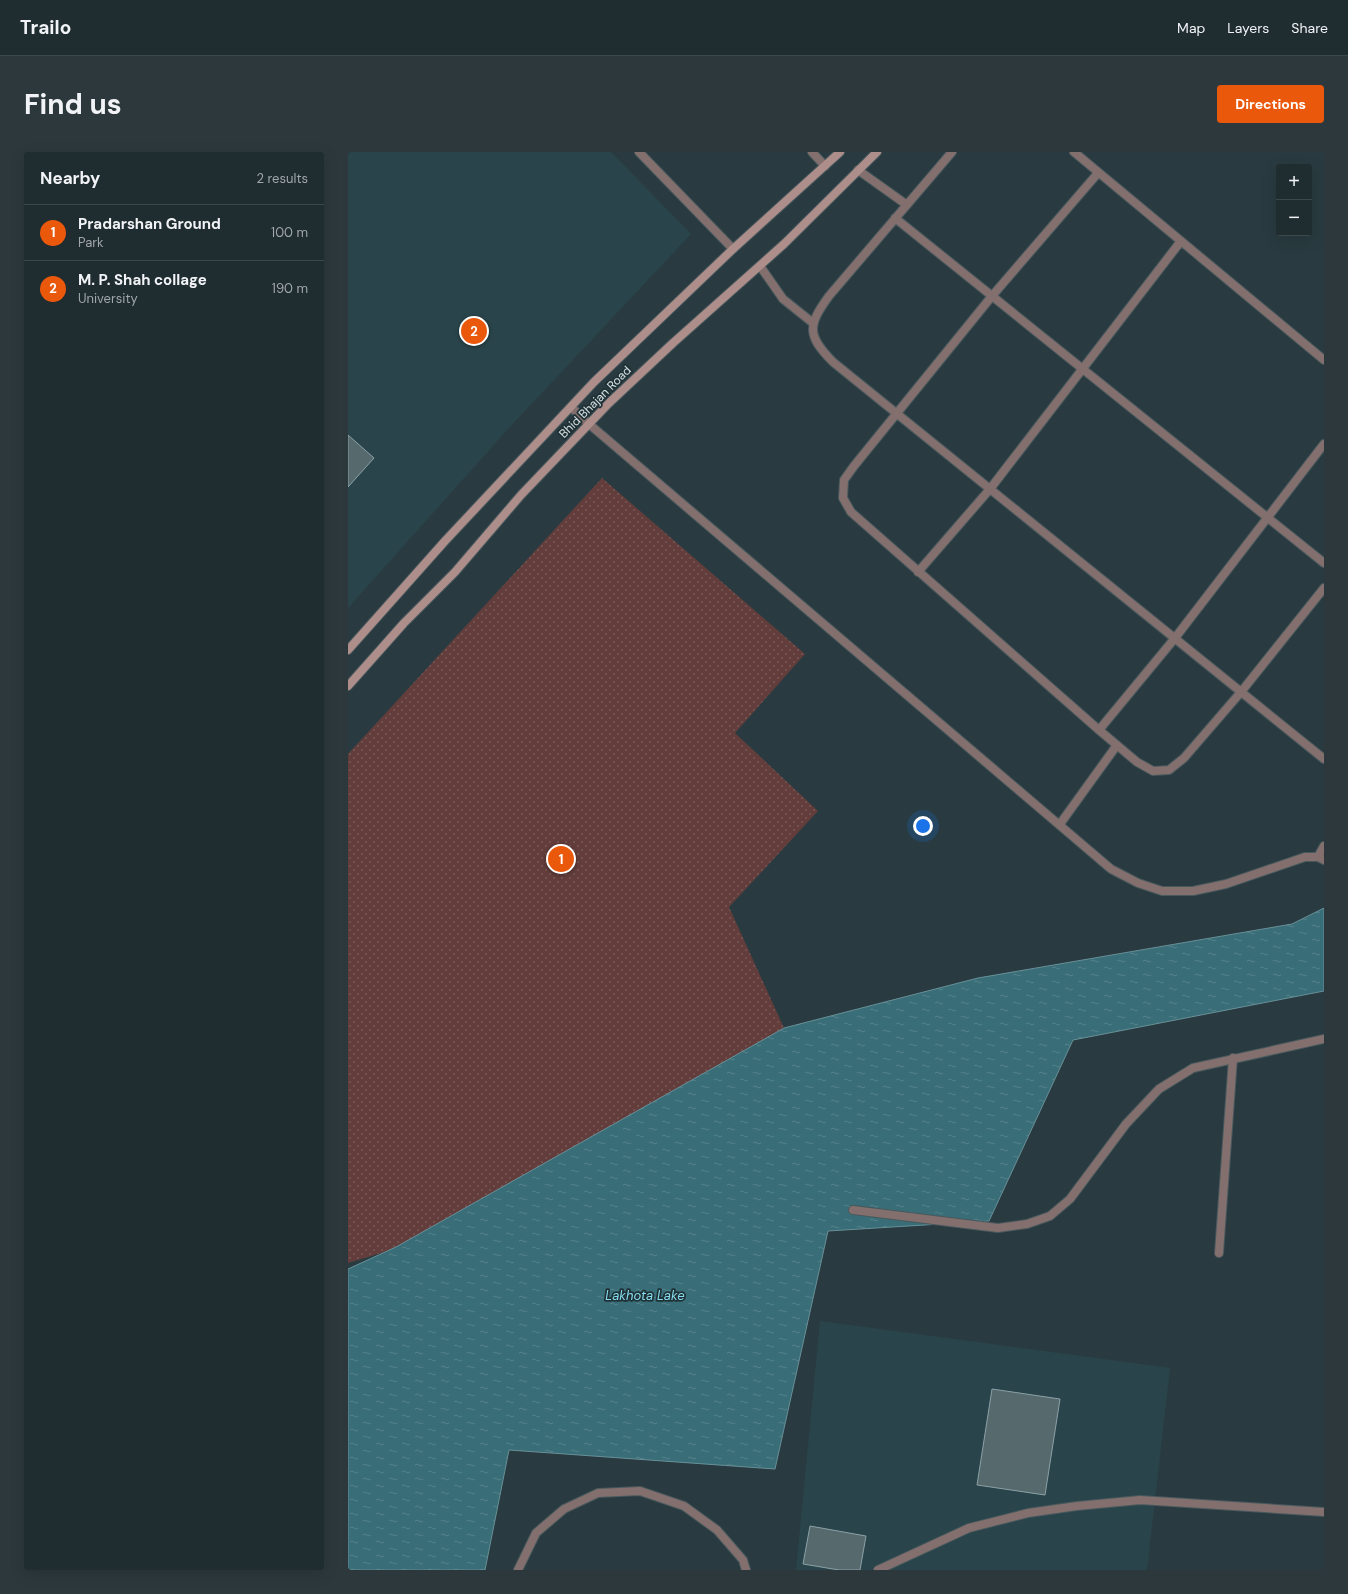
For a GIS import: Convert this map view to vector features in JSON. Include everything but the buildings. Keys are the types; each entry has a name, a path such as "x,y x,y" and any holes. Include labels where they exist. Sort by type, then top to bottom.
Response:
{"main road":[{"name":"Bhid Bhajan Road","path":"348,650 445,541 594,382 733,249 840,152"},
{"name":"Bhid Bhajan Road","path":"348,686 404,623 455,572 521,495 609,403 673,343 784,244 877,152"}],"street":[{"path":"639,152 733,249"},
{"path":"812,152 825,166"},
{"path":"952,152 829,296 818,311 813,323 814,338 821,350 833,362 1324,759"},
{"path":"1074,152 1324,360"},
{"path":"858,170 907,205"},
{"path":"1098,172 992,296 896,413 844,480 843,498 850,512 1099,730 1137,762 1153,772 1169,770 1184,758 1241,692 1324,588"},
{"path":"895,218 1324,563"},
{"path":"918,572 990,489 1180,241"},
{"path":"760,266 783,299 813,323"},
{"path":"571,407 589,424 1111,869 1138,884 1162,891 1193,891 1226,884 1305,857 1321,859 1324,846"},
{"path":"1099,730 1175,638 1324,444"},
{"path":"1060,824 1117,745"},
{"path":"853,1210 998,1228 1027,1224 1050,1216 1070,1198 1126,1124 1159,1089 1193,1068 1232,1058 1324,1039"},
{"path":"1219,1253 1232,1058"},
{"path":"518,1570 536,1533 564,1509 598,1493 640,1491 684,1506 717,1530 743,1560 746,1570"},
{"path":"878,1570 969,1528 1028,1513 1077,1506 1140,1500 1324,1512"}],"shaded area":[{"path":"348,152 611,152 691,234 508,429 348,608"},
{"path":"602,478 805,654 735,733 818,811 729,907 784,1028 594,1157 398,1248 348,1263 348,754"},
{"path":"820,1321 1170,1368 1147,1570 796,1570"}],"water":[{"name":"Lakhota Lake","path":"1324,908 1324,991 1073,1040 989,1221 828,1231 775,1469 509,1450 485,1570 348,1570 348,1269 396,1247 784,1028 978,978 1292,924"}],"place":[{"name":"M. P. Shah collage","path":"474,331"},
{"name":"Pradarshan Ground","path":"561,859"}]}
